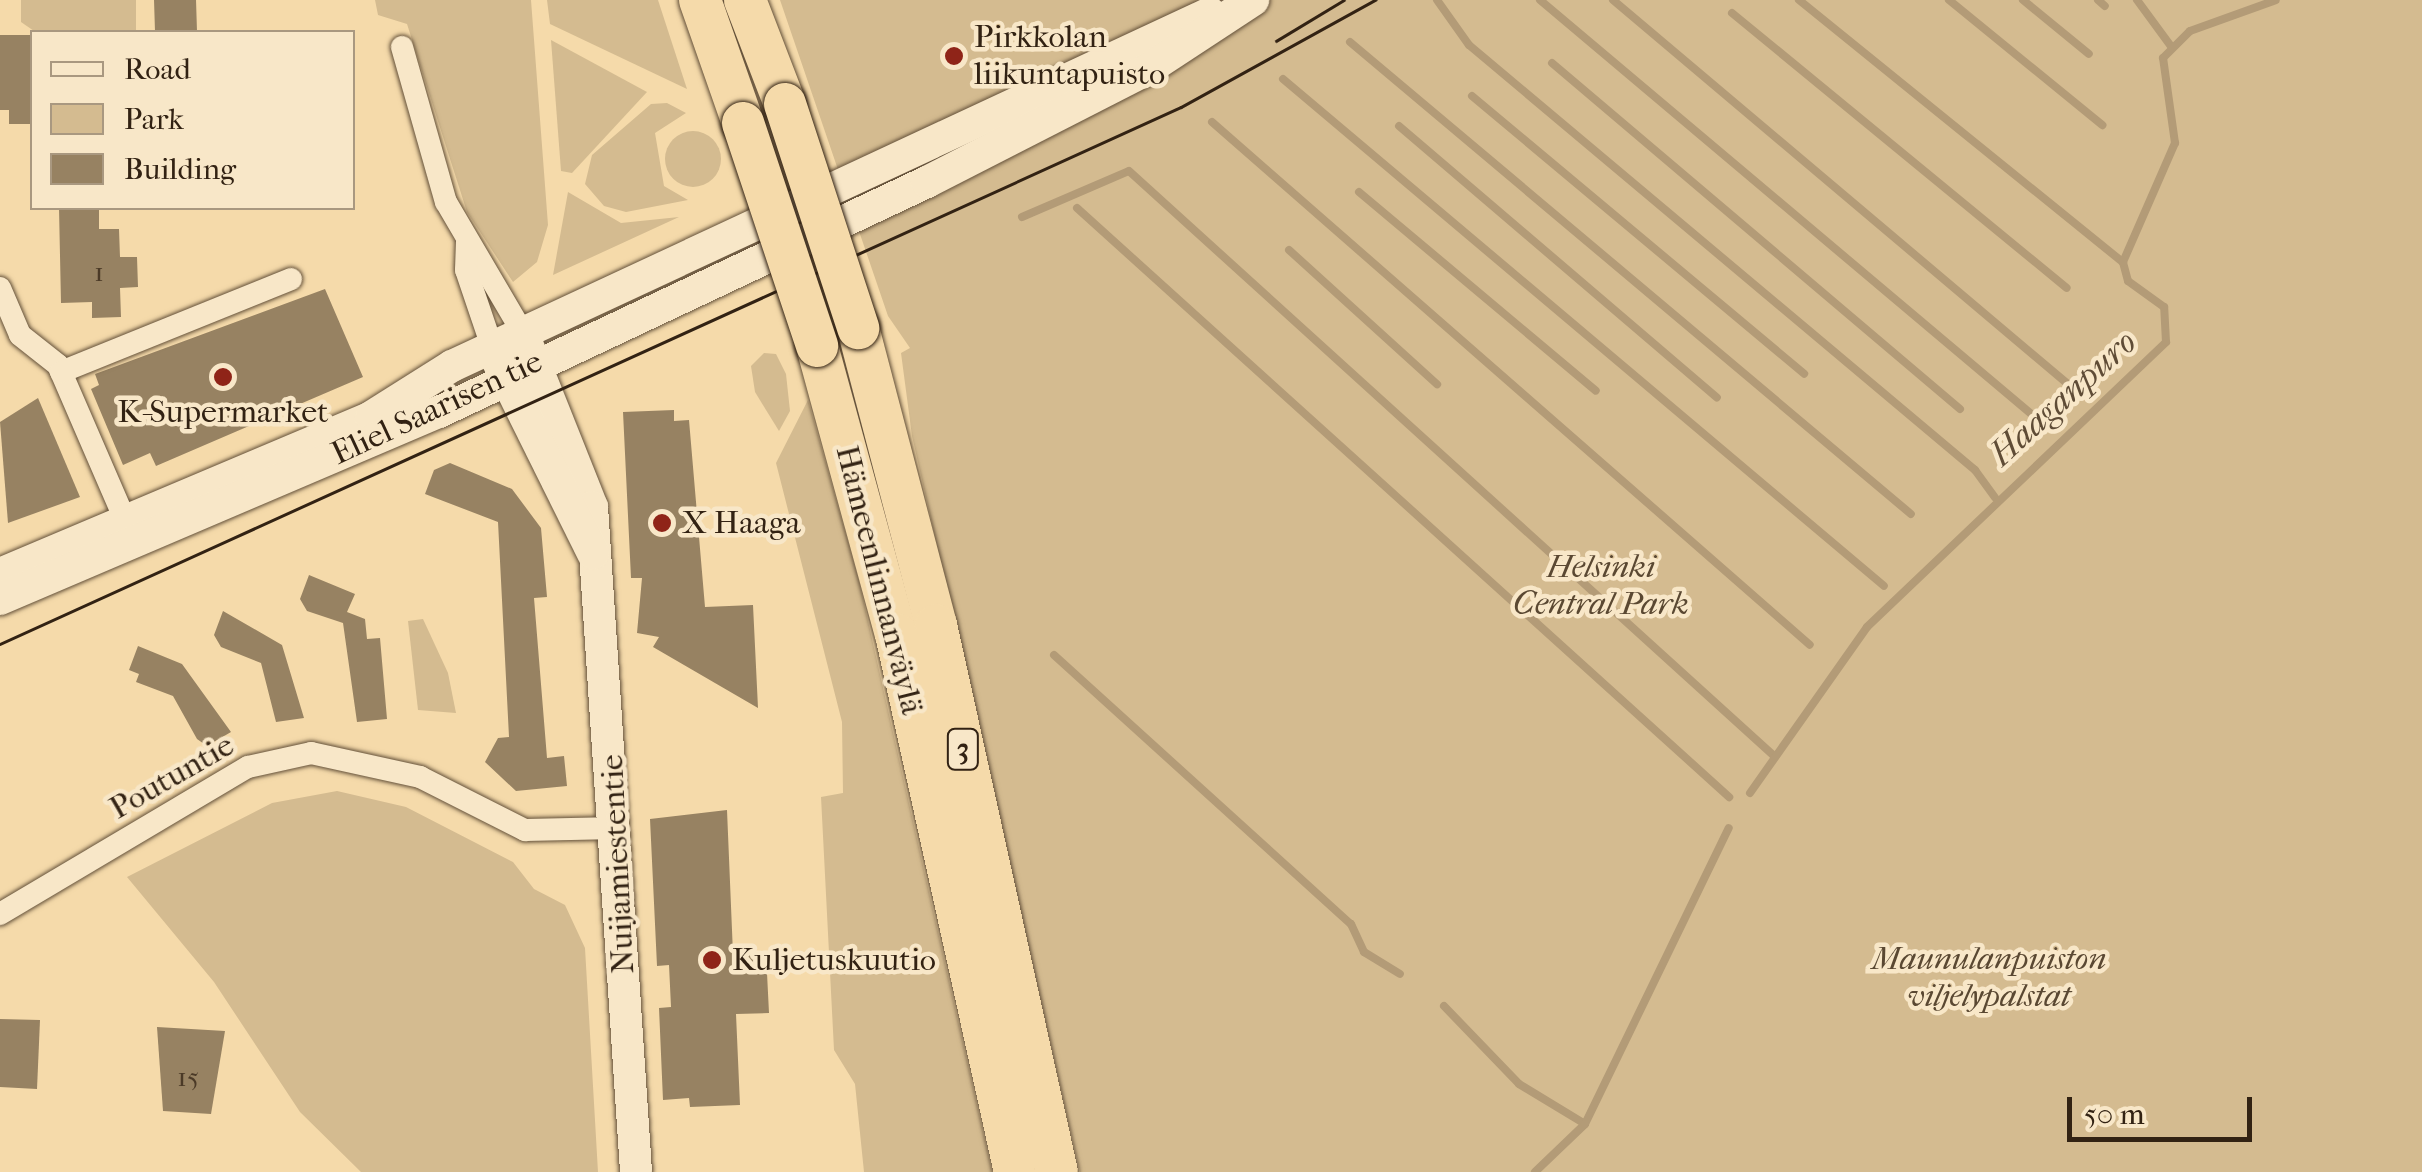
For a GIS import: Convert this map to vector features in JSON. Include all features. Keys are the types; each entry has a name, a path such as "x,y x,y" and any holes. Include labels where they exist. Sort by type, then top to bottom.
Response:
{"highway":[{"name":"Hämeenlinnanväylä","path":"700,0 817,346 896,634 1015,1172"},
{"name":"Hämeenlinnanväylä","path":"746,0 858,328 936,625 1057,1172"}],"main road":[{"name":"Eliel Saarisen tie","path":"0,599 130,530 371,417 492,348 529,348 864,193 996,105 1250,0"},
{"name":"Nuijamiestentie","path":"492,348 595,557"},
{"name":"Eliel Saarisen tie","path":"0,574 130,530 506,379 529,348"},
{"name":"Nuijamiestentie","path":"529,348 587,486 617,828 636,1172"}],"street":[{"path":"402,47 446,202 467,242 490,263 529,348"},
{"path":"467,242 466,270 492,348"},
{"path":"61,372 291,279"},
{"path":"0,288 20,335 61,372 130,530"},
{"name":"Poutuntie","path":"0,914 248,767 311,753 420,776 525,830 617,828"}],"green space":[{"path":"21,0 136,0 136,30 33,30 21,22"},
{"path":"375,0 531,0 548,225 537,262 513,282 467,212 407,24 378,15"},
{"path":"547,0 658,0 687,89 550,24"},
{"name":"Helsinki Central Park","path":"780,0 2422,0 2422,1172 1080,1172 912,436 901,353 910,348 888,316"},
{"path":"551,40 647,92 572,173 561,171"},
{"path":"667,103 686,113 655,133 664,186 688,200 626,212 604,206 585,184 592,155 651,104"},
{"path":"693,131 713,139 721,159 713,179 693,187 673,179 665,159 673,139"},
{"path":"568,192 621,223 679,217 553,275"},
{"path":"764,353 776,354 786,374 790,411 779,431 755,392 751,366"},
{"path":"808,400 859,581 992,1172 864,1172 855,1084 834,1050 821,797 843,793 842,722 776,463"},
{"path":"423,619 448,673 456,713 418,710 408,621"},
{"path":"337,791 406,807 513,862 534,889 565,905 585,948 598,1172 361,1172 300,1112 214,982 127,877 272,803"}],"building":[{"path":"154,0 196,0 197,30 155,30"},
{"path":"0,35 30,35 30,124 9,124 9,110 0,110"},
{"path":"59,210 99,210 99,229 119,229 120,257 137,257 138,287 120,288 121,317 92,318 92,302 61,303"},
{"name":"K-Supermarket","path":"325,289 363,377 156,466 150,453 123,465 91,389 99,385 95,374"},
{"path":"38,398 80,497 8,523 0,422"},
{"name":"X Haaga","path":"674,410 674,421 689,420 705,607 753,605 758,708 653,647 659,637 637,633 642,578 631,578 623,412"},
{"path":"450,463 512,489 541,528 547,597 534,598 547,758 564,756 567,786 516,791 485,762 498,738 509,737 498,522 425,494 434,470"},
{"path":"309,575 355,594 347,612 365,619 367,639 380,638 387,719 357,722 343,623 307,611 300,599"},
{"path":"223,611 282,645 304,718 276,722 261,663 221,647 214,635"},
{"path":"138,646 182,664 231,732 207,746 197,739 173,696 136,682 139,674 129,670"},
{"name":"Kuljetuskuutio","path":"727,810 733,954 766,953 769,1013 736,1014 740,1105 690,1107 689,1098 663,1100 659,1008 671,1007 669,965 657,966 650,819"},
{"path":"0,1019 40,1020 37,1089 0,1087"},
{"path":"157,1027 225,1031 211,1114 163,1111"}],"waterway":[{"path":"1437,0 1469,45 1975,470 1995,498"},
{"path":"1540,0 2042,423"},
{"path":"1613,0 2069,385"},
{"path":"1799,0 2123,262"},
{"path":"1949,0 2102,125"},
{"path":"2023,0 2089,54"},
{"path":"2098,0 2105,6"},
{"path":"2137,0 2170,45"},
{"name":"Haaganpuro","path":"1750,793 1867,627 2166,342 2164,307 2128,281 2123,262 2175,143 2163,58 2190,31 2276,0"},
{"path":"1732,13 2067,288"},
{"path":"1350,42 1911,514"},
{"path":"1552,63 1960,409"},
{"path":"1283,79 1884,586"},
{"path":"1472,96 1804,374"},
{"path":"1212,122 1810,645"},
{"path":"1399,126 1717,398"},
{"path":"1022,217 1129,171 1773,755"},
{"path":"1359,192 1596,391"},
{"path":"1077,208 1729,797"},
{"path":"1289,250 1437,384"},
{"path":"1054,655 1351,924 1364,952 1400,974"},
{"name":"Haaganpuro","path":"1535,1172 1585,1124 1729,828"},
{"path":"1444,1006 1519,1084 1585,1124"}],"tram line":[{"path":"1276,41 1344,0"},
{"path":"0,644 1181,107 1375,0"}],"place":[{"name":"Pirkkolan liikuntapuisto","path":"954,56"},
{"name":"K-Supermarket","path":"223,377"},
{"name":"X Haaga","path":"662,523"},
{"name":"Kuljetuskuutio","path":"712,960"}],"park label":[{"name":"Maunulanpuiston viljelypalstat","path":"1989,978"}]}
